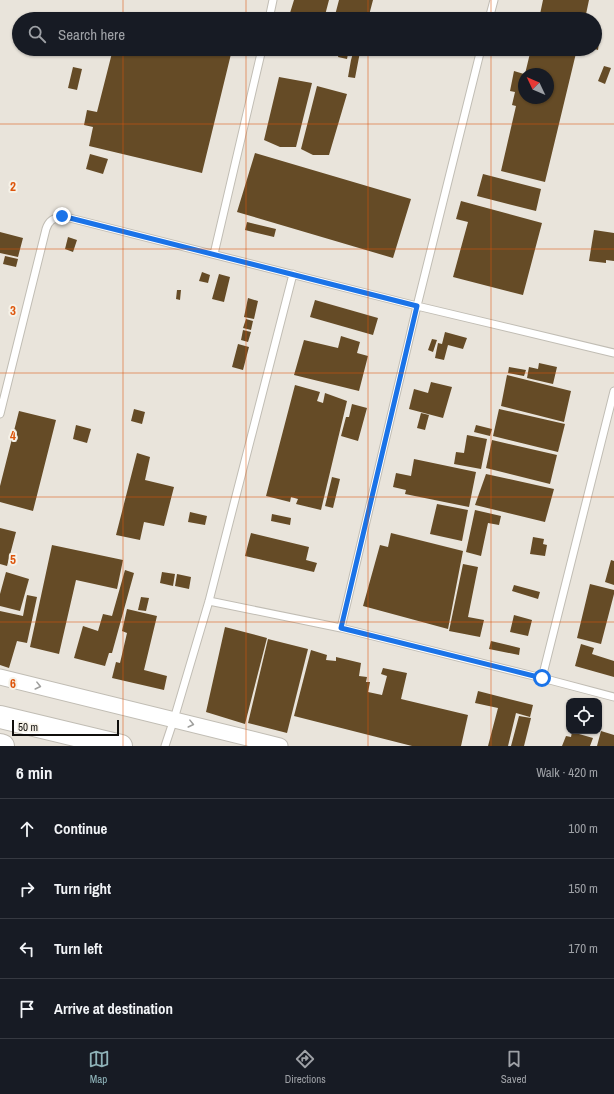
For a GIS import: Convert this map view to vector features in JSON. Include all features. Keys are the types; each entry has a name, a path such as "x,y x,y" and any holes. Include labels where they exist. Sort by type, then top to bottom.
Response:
{"main road":[{"path":"0,717 121,746"}],"street":[{"path":"0,677 280,746"}],"lane":[{"path":"270,12 273,0"},
{"path":"491,12 494,0"},
{"path":"214,254 260,56"},
{"path":"341,628 417,306 480,56"},
{"path":"0,414 46,229 48,223 62,216 417,306 614,354"},
{"path":"165,746 210,601 292,274"},
{"path":"542,678 614,391"},
{"path":"210,601 341,628 614,697"}],"building":[{"path":"294,0 329,0 326,12 290,12"},
{"path":"339,0 373,0 370,12 336,12"},
{"path":"543,0 589,0 586,12 540,12"},
{"path":"111,56 231,56 202,173 89,146 93,127 84,125 87,110 97,112"},
{"path":"338,56 348,56 347,59"},
{"path":"352,56 359,56 355,78 348,77"},
{"path":"529,56 575,56 545,182 501,171 516,106 512,105 515,92 510,91 514,71 518,72 518,104 554,104 554,68 526,68"},
{"path":"604,66 611,68 605,84 598,81"},
{"path":"73,67 82,69 77,90 68,88"},
{"path":"279,77 312,83 296,147 280,147 264,140"},
{"path":"317,86 347,94 329,155 313,155 301,149"},
{"path":"255,153 411,199 393,258 237,212"},
{"path":"90,154 108,159 103,174 86,169"},
{"path":"483,174 541,189 536,211 477,196"},
{"path":"461,201 542,223 523,295 453,277 468,222 456,219"},
{"path":"247,222 276,229 274,237 245,230"},
{"path":"594,230 614,233 614,261 606,260 606,263 589,261"},
{"path":"0,232 23,238 18,257 0,253"},
{"path":"68,237 77,240 73,252 65,249"},
{"path":"5,256 18,259 16,267 3,264"},
{"path":"202,272 210,275 208,283 199,281"},
{"path":"219,274 230,277 224,302 212,299"},
{"path":"177,290 181,290 180,300 176,299"},
{"path":"248,298 258,301 254,319 244,317"},
{"path":"315,300 378,318 373,335 310,317"},
{"path":"246,319 253,321 251,330 243,328"},
{"path":"243,330 251,332 248,342 241,340"},
{"path":"445,332 467,338 463,349 448,345 444,360 435,358 438,343 442,344"},
{"path":"341,336 360,342 357,353 368,356 359,391 294,375 304,340 338,348"},
{"path":"432,339 437,340 433,352 428,350"},
{"path":"238,344 249,347 243,370 232,367"},
{"path":"539,363 557,367 553,384 527,378 529,367 538,369"},
{"path":"509,367 526,370 524,376 508,373"},
{"path":"507,375 571,391 564,422 501,406"},
{"path":"431,382 452,387 443,418 409,409 414,389 428,393"},
{"path":"295,385 320,392 317,401 323,403 325,393 347,401 321,510 296,504 298,499 291,497 290,502 266,496"},
{"path":"352,404 367,408 358,441 341,436 346,417 349,417"},
{"path":"134,409 145,412 142,424 131,421"},
{"path":"499,409 565,424 558,452 493,436"},
{"path":"19,411 56,420 33,511 0,502 0,486"},
{"path":"421,413 429,415 425,430 417,428"},
{"path":"76,425 91,429 87,443 73,439"},
{"path":"476,425 492,429 490,436 474,432"},
{"path":"467,435 487,439 481,469 454,464 456,452 464,453"},
{"path":"492,440 557,455 550,484 486,468"},
{"path":"137,453 150,457 145,480 174,487 164,526 144,522 140,540 116,535"},
{"path":"414,459 476,472 469,507 405,494 406,490 393,487 396,473 411,476"},
{"path":"486,474 554,489 545,522 475,505"},
{"path":"332,477 340,479 333,508 325,506"},
{"path":"437,504 468,510 462,541 430,534"},
{"path":"475,510 501,516 499,525 488,523 481,556 466,552"},
{"path":"190,512 207,516 205,525 188,522"},
{"path":"272,514 291,518 290,525 271,521"},
{"path":"0,528 16,532 7,566 0,564"},
{"path":"251,533 309,547 306,560 317,563 314,572 245,556"},
{"path":"391,533 463,551 448,629 363,606 380,545 388,547"},
{"path":"533,537 544,539 543,544 547,545 545,556 530,554"},
{"path":"52,545 123,560 117,589 76,580 59,654 30,647"},
{"path":"611,560 614,561 614,585 605,582"},
{"path":"463,564 478,567 468,617 484,620 480,637 449,631"},
{"path":"125,570 134,573 112,653 109,653 105,666 74,658 83,626 98,631 103,614 112,616"},
{"path":"6,572 29,579 20,611 0,606 0,594"},
{"path":"162,572 175,574 173,586 160,583"},
{"path":"177,574 191,577 189,589 175,586"},
{"path":"590,584 614,590 601,644 577,638"},
{"path":"514,585 540,592 538,599 512,591"},
{"path":"27,595 37,597 27,643 17,641 9,668 0,665 0,611 23,616"},
{"path":"141,597 149,598 146,611 138,610"},
{"path":"127,609 157,616 144,670 167,676 164,690 112,678 116,662 120,663 127,633 122,631"},
{"path":"514,615 532,620 528,636 510,632"},
{"path":"225,627 267,638 245,724 206,712"},
{"path":"268,639 308,649 287,733 248,723"},
{"path":"491,641 520,648 519,655 489,649"},
{"path":"581,644 594,648 592,654 614,661 614,677 575,666"},
{"path":"311,650 327,655 326,660 336,661 336,657 361,663 359,676 367,677 366,682 370,682 368,692 382,695 387,676 381,674 383,668 407,673 401,699 468,715 461,746 412,746 294,716"},
{"path":"478,691 533,705 530,717 516,713 508,746 488,746 498,708 475,703"},
{"path":"519,716 531,718 524,746 511,746"},
{"path":"602,731 614,735 614,746 597,746"},
{"path":"572,734 579,734 593,738 590,746 562,746 566,736 571,737"}],"route":[{"path":"62,216 417,306 341,628 542,678"}]}
